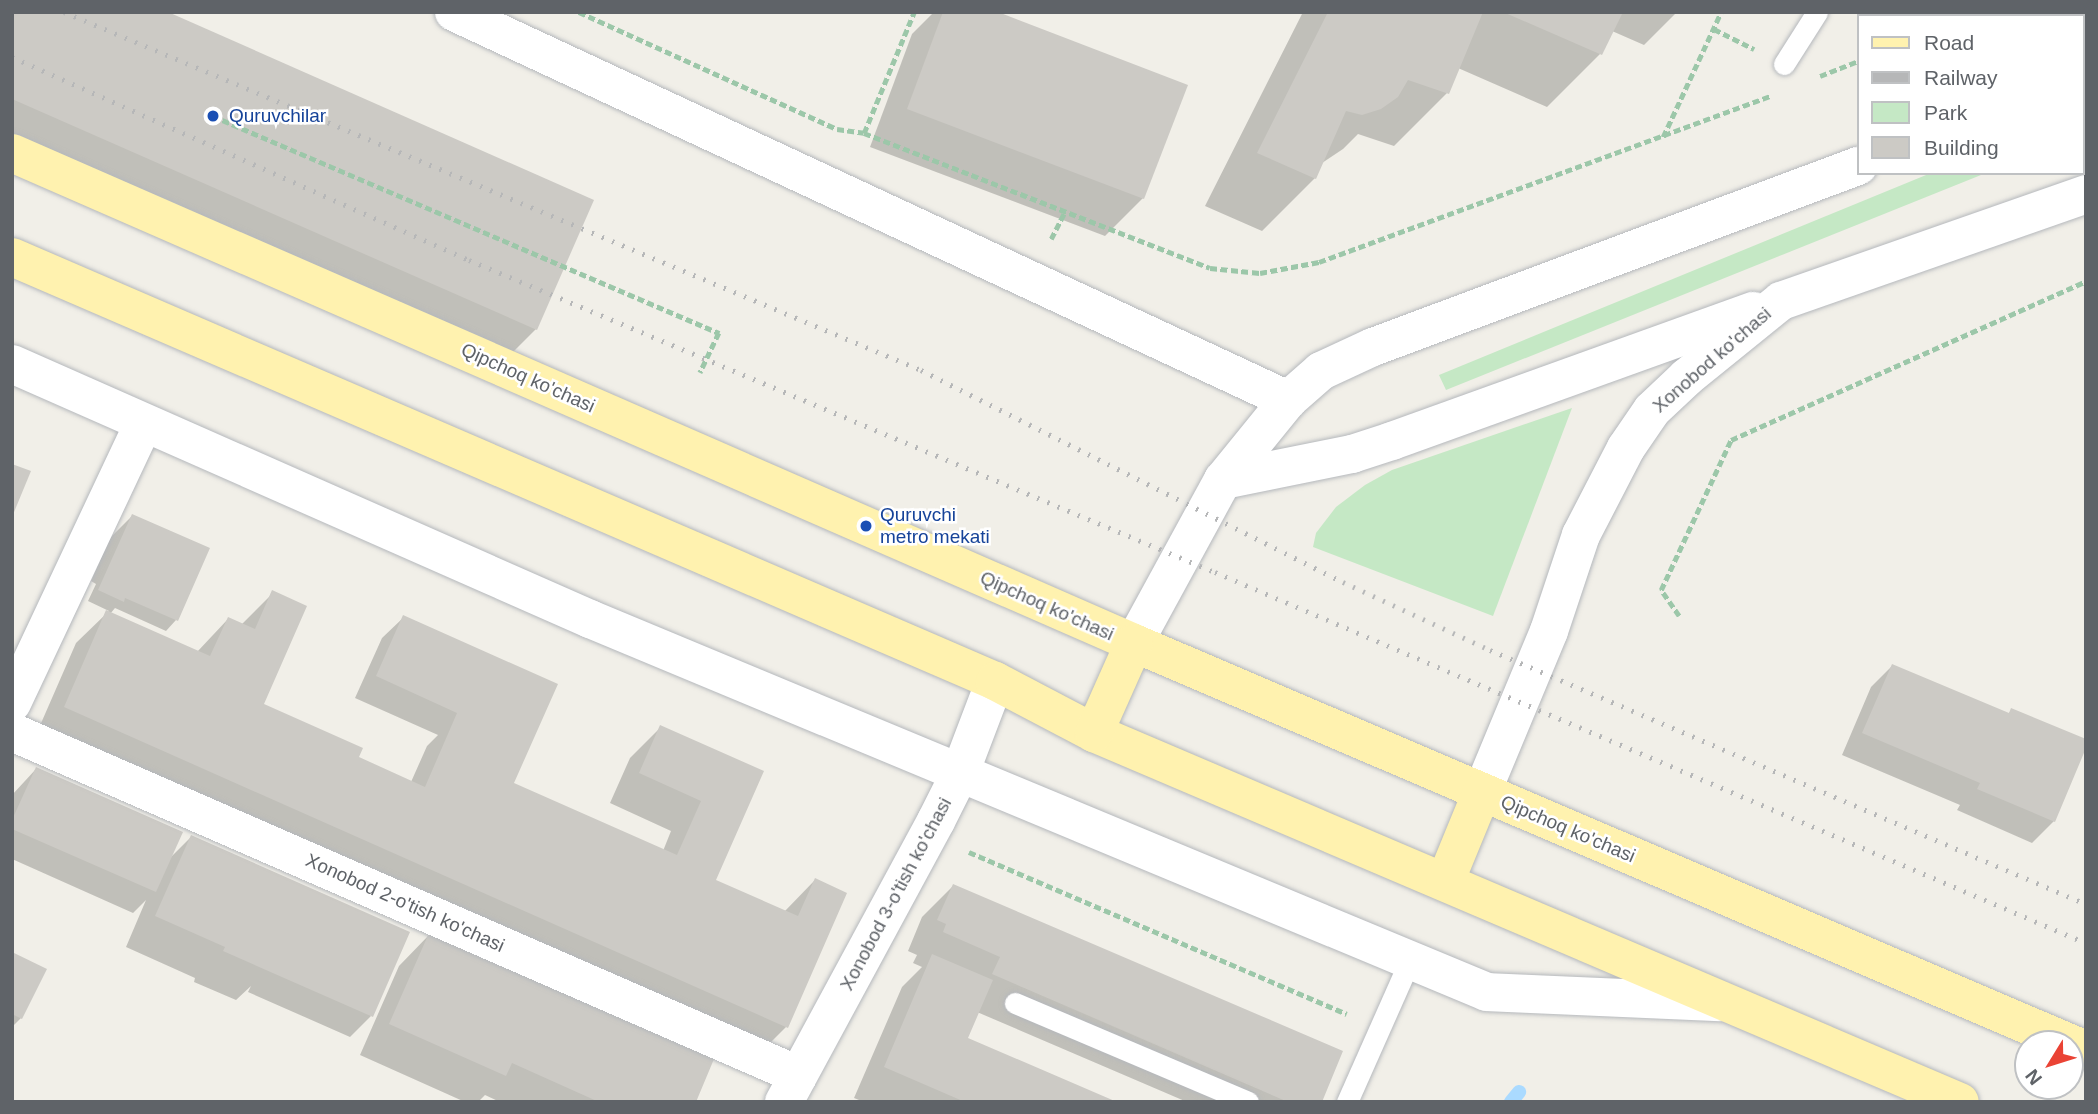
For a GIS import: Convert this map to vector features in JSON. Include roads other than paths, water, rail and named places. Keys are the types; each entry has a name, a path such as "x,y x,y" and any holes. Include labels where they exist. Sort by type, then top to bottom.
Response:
{"main road":[{"name":"Qipchoq ko'chasi","path":"12,153 1133,643 2086,1050"},
{"path":"12,257 995,681 1094,733 1960,1102"},
{"path":"1094,733 1133,643"},
{"path":"1445,882 1482,792"}],"street":[{"path":"454,12 1288,400"},
{"path":"1133,643 1223,480 1288,400 1321,371 1373,347 1856,167"},
{"name":"Xonobod ko'chasi","path":"1482,792 1549,631 1581,535 1626,449 1661,401 1782,301 2086,194"},
{"path":"1223,480 1352,454 1392,442 1782,301"},
{"path":"12,365 590,619 1487,992 1725,1002"},
{"path":"12,703 143,424"},
{"name":"Xonobod 3-o'tish ko'chasi","path":"791,1088 960,773 995,681"},
{"name":"Xonobod 2-o'tish ko'chasi","path":"12,732 791,1088"}],"lane":[{"path":"1784,64 1817,12"},
{"path":"1347,1102 1410,960"},
{"path":"1014,1003 1248,1102"}],"waterway":[{"path":"1511,1102 1519,1092"}],"railway":[{"path":"64,12 921,370 1343,582 1490,650 2086,904"},
{"path":"12,57 469,260 1215,572 2086,943"}],"place":[{"name":"Quruvchilar","path":"213,116"},
{"name":"Quruvchi metro mekati","path":"866,526"}]}
